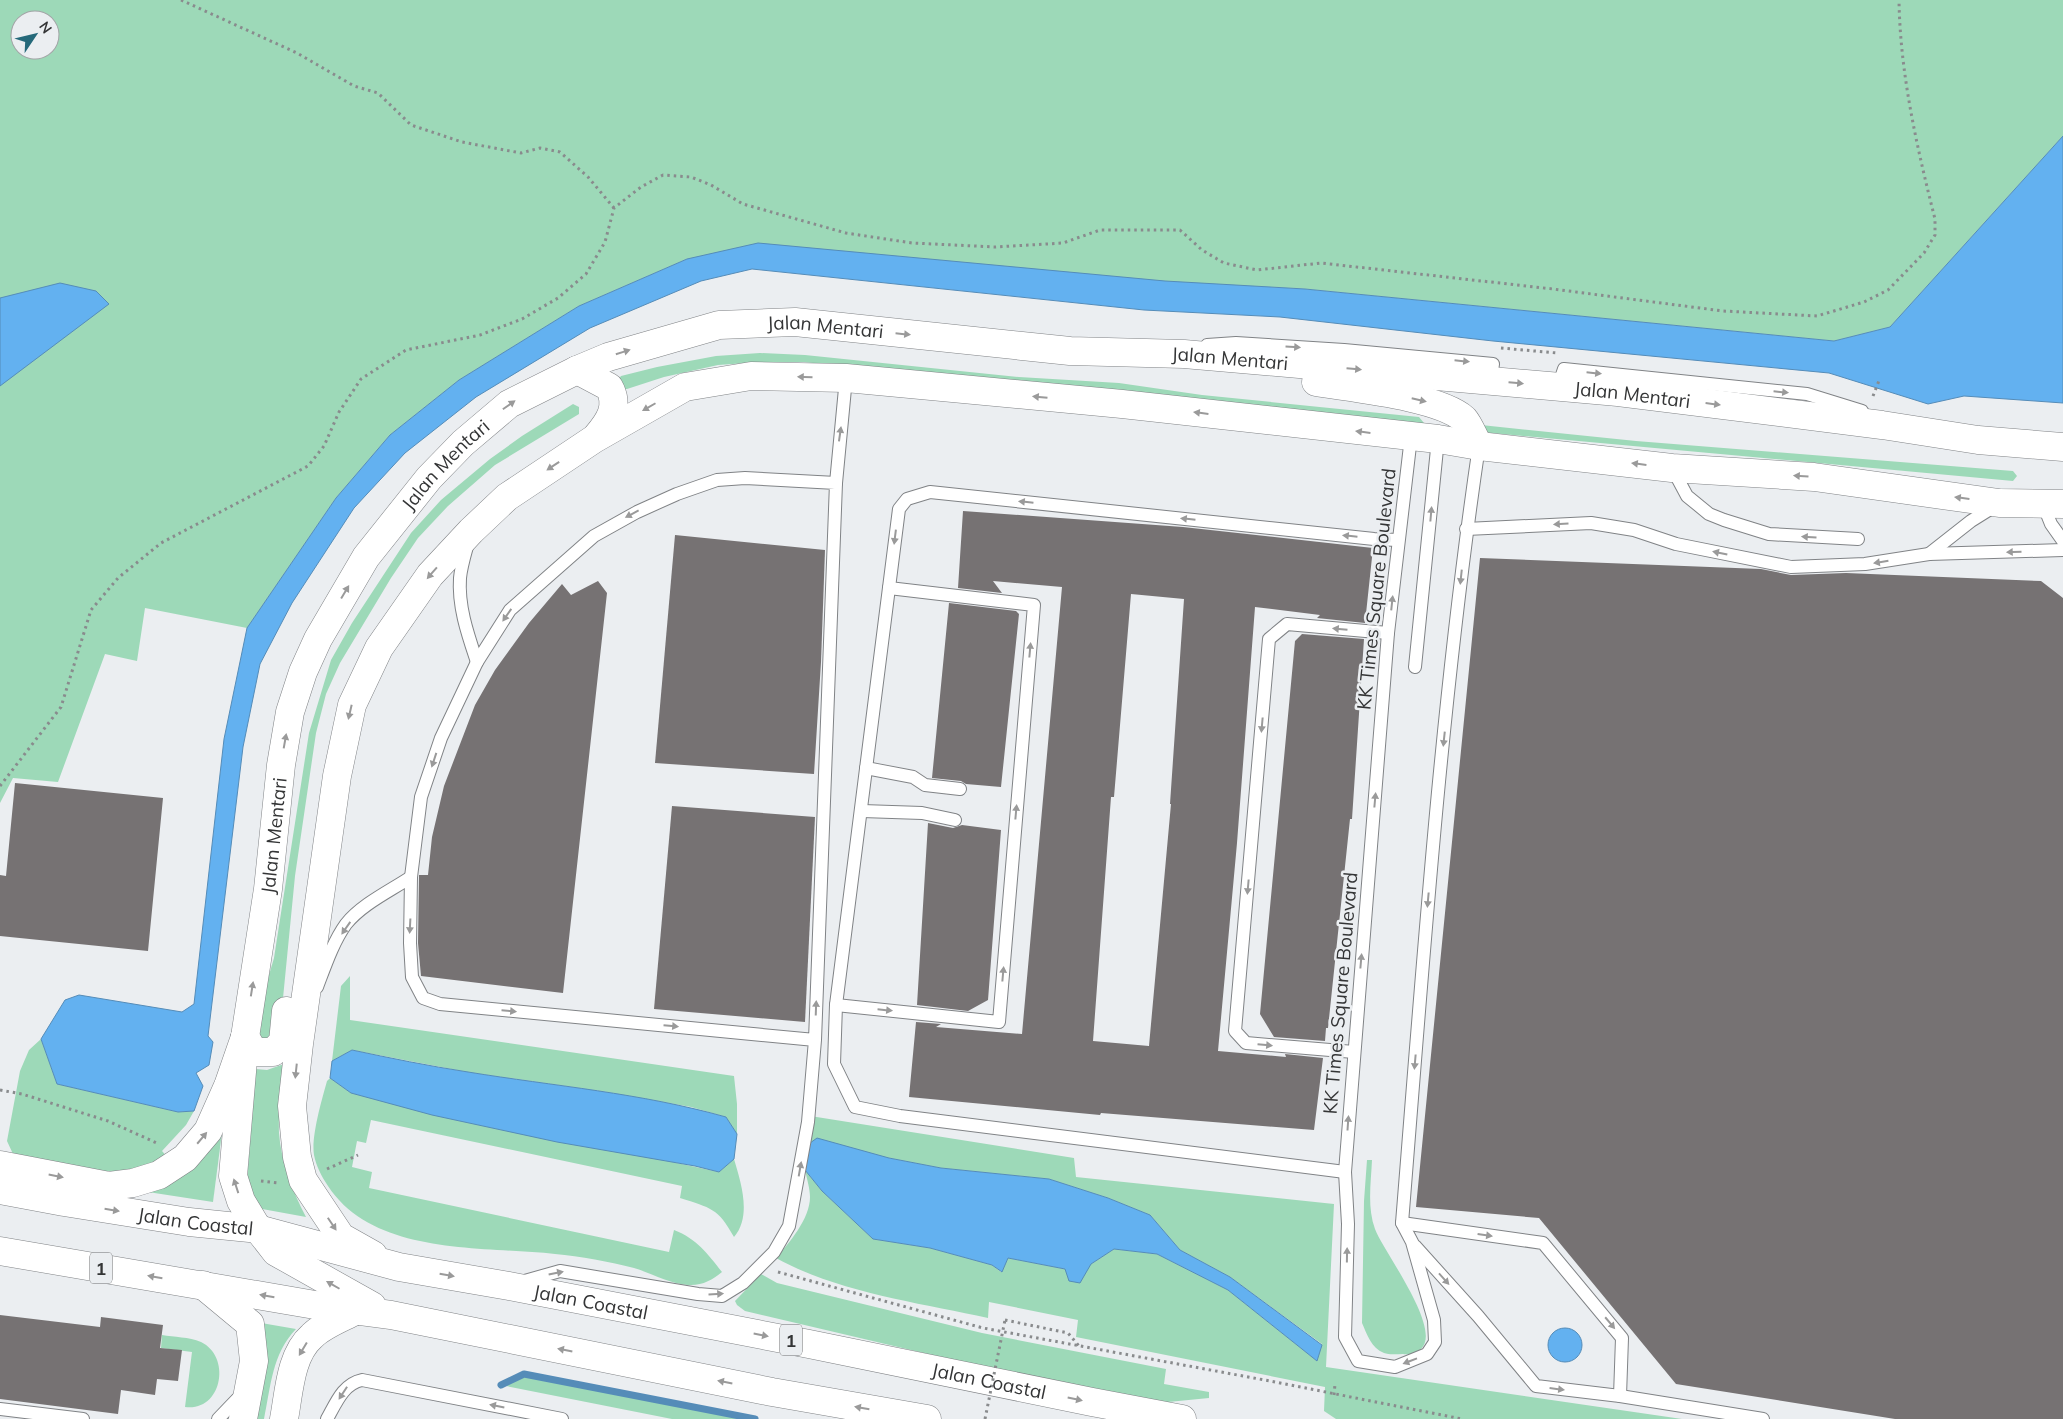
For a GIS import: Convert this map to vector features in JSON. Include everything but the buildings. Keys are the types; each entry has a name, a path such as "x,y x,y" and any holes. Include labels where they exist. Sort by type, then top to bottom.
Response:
{"main road":[{"name":"Jalan Mentari","path":"392,1315 350,1295 276,1252 258,1230 241,1201 233,1176 245,1037 268,889 281,765 290,712 303,672 318,639 366,557 429,478 463,443 510,404 577,370 608,357 719,325 795,322 1070,351 1184,354 1618,392 1882,425 1978,440 2063,447"},
{"path":"1184,354 1213,370 1311,381 1422,400 1448,409 1464,420 1479,446"},
{"path":"577,370 609,387 614,402 609,422 594,440"},
{"path":"399,1267 357,1247 341,1237 303,1180 297,1156 292,1106 337,776 352,705 363,678 379,648 430,575 471,531 507,497 594,440 685,387 751,376 846,378 1122,404 1438,439 1479,446 1672,468 1814,477 1999,503 2053,504"},
{"path":"245,1037 254,1052 273,1052 282,1042 294,951 328,850"},
{"path":"0,1165 109,1186 133,1183 159,1175 185,1158 208,1131 228,1086 245,1037"},
{"name":"Jalan Coastal","path":"0,1190 189,1222 258,1230 399,1267 509,1286 1182,1419"},
{"name":"1","path":"0,1251 392,1315 772,1392 927,1419"},
{"path":"203,1285 250,1324 254,1361 243,1419"},
{"path":"284,1419 296,1362 302,1348 312,1336 355,1310"}],"lane":[{"path":"1070,351 1236,343 1285,346 1493,364 1491,378"},
{"path":"509,1286 560,1271 698,1294 722,1296 743,1283 761,1266 774,1252 789,1226 808,1122 815,1040 836,483 846,378"},
{"name":"KK Times Square Boulevard","path":"1402,1223 1412,1242 1434,1320 1435,1342 1427,1354 1395,1367 1358,1360 1345,1337 1348,1224 1345,1172 1388,633 1411,437"},
{"path":"1414,667 1438,439"},
{"path":"1479,446 1466,529 1428,892 1402,1223 1543,1243 1622,1338 1620,1396"},
{"path":"1672,468 1687,496 1709,514 1724,520 1769,534 1858,539"},
{"path":"815,1040 440,1004 423,998 412,977 410,943 411,877 421,797 440,738 477,662 510,610 594,536 637,512 677,494 717,480 745,478 836,483"},
{"path":"1345,1172 900,1116 856,1107 834,1064 836,1005 899,509 907,499 930,492 1398,540"},
{"path":"1929,554 1971,521 1999,503"},
{"path":"2053,504 2051,524 2063,541"},
{"path":"1466,529 1591,522 1634,530 1676,544 1792,567 1865,564 1929,554 2063,550"},
{"path":"471,531 460,577 465,624 477,662"},
{"path":"836,1005 999,1022 1034,605 890,588"},
{"path":"1354,1052 1246,1043 1235,1031 1269,639 1287,624 1388,633"},
{"path":"866,768 913,777 925,785 960,789"},
{"path":"862,811 922,813 954,820"},
{"path":"302,1023 326,964 347,924 367,906 411,877"},
{"name":"KK Times Square Boulevard","path":"1412,1242 1478,1316 1536,1386 1620,1396 1763,1419"},
{"path":"327,1419 346,1388 352,1382 362,1380 562,1419"},
{"path":"218,1419 250,1385"},
{"path":"0,1409 83,1419"}],"path":[{"path":"181,0 298,53 354,86 378,93 411,125 418,128 462,142 521,153 540,148 560,152 588,177 614,208"},
{"path":"0,786 61,707 91,610 118,578 161,543 308,466 324,446 339,412 361,379 383,364 406,350 480,335 522,319 558,298 586,274 605,242 614,208 641,187 663,175 691,177 711,185 743,204 846,233 912,243 995,248 1063,243 1100,230 1180,230 1202,250 1224,263 1257,270 1321,263 1553,288 1723,311 1817,316 1864,302 1888,290 1924,253 1935,235 1935,219 1907,87 1901,49 1899,0"},
{"path":"1493,347 1562,353"},
{"path":"1873,396 1880,378"},
{"path":"1866,393 1881,399"},
{"path":"0,1090 22,1094 108,1121 164,1147"},
{"path":"325,1169 358,1155"},
{"path":"256,1180 282,1184"},
{"path":"761,1266 814,1283 983,1328 1462,1419"},
{"path":"985,1419 1005,1320 1068,1333 1080,1347"},
{"path":"1334,1394 1335,1384"}],"green space":[{"path":"0,0 2063,0 2063,136 1890,327 1834,341 1305,289 687,259 579,306 459,380 390,435 336,498 247,628 145,608 137,661 105,654 58,782 13,778 0,803"},
{"path":"760,353 805,355 1019,377 1119,383 1202,395 1419,417 1424,423 1423,425 1017,386 804,362 718,365 664,377 627,389 624,389 618,380 621,376 657,367 716,356"},
{"path":"573,404 579,407 579,414 495,465 448,506 418,538 391,578 340,663 326,694 316,733 295,876 279,1039 273,1044 259,1037 266,985 274,958 309,733 331,660 352,623 411,533 441,500 490,459"},
{"path":"1481,425 1636,441 2013,471 2017,476 2013,481 1481,432"},
{"path":"350,976 350,1020 734,1076 737,1104 737,1134 726,1117 691,1107 607,1092 467,1072 352,1050 332,1061 341,986"},
{"path":"41,1039 57,1084 178,1112 194,1111 186,1125 162,1151 171,1161 130,1176 13,1154 7,1141 20,1071 29,1050"},
{"path":"284,1064 279,1116 280,1144 288,1176 306,1217 245,1206 256,1069 267,1070"},
{"path":"330,1078 351,1093 719,1172 734,1159 742,1189 744,1209 743,1219 734,1237 723,1220 713,1210 680,1198 682,1186 371,1120 366,1143 357,1141 352,1167 372,1172 369,1188 669,1252 674,1230 695,1242 722,1272 711,1280 702,1283 693,1285 681,1284 634,1268 595,1260 565,1255 431,1243 401,1236 373,1225 348,1209 328,1186 315,1159 313,1147 315,1128 327,1081"},
{"path":"804,1115 1074,1158 1076,1177 1334,1204 1326,1367 1682,1419 1336,1419 1324,1411 1325,1387 1076,1337 1078,1320 989,1302 988,1318 879,1295 825,1280 776,1258 798,1230 807,1214 810,1197 805,1170 822,1191 873,1239 930,1248 992,1265 1001,1272 1008,1258 1065,1269 1091,1264 1114,1249 1157,1254 1228,1290 1317,1361 1322,1344 1230,1277 1180,1250 1150,1215 1108,1198 1049,1179 941,1168 889,1158 806,1146"},
{"path":"224,1117 213,1202 148,1192"},
{"path":"1367,1160 1372,1160 1370,1204 1375,1229 1409,1290 1424,1325 1426,1339 1421,1349 1417,1352 1391,1354 1380,1351 1370,1340 1362,1323 1364,1201"},
{"path":"761,1274 777,1283 982,1333 1166,1369 1164,1384 1209,1392 1209,1398 1158,1403 979,1366 745,1311 735,1301"},
{"path":"249,1321 296,1329 288,1339 277,1360 264,1419 249,1419"},
{"path":"162,1335 196,1340 211,1349 217,1359 219,1370 218,1382 214,1393 207,1401 198,1406 185,1407 192,1352 161,1348"},
{"path":"524,1374 755,1419 672,1419 501,1385"}],"water":[{"path":"2063,136 2063,403 1964,396 1928,404 1829,373 1493,341 1280,317 1144,310 752,269 701,281 590,328 476,397 405,453 354,508 292,603 260,664 243,747 208,1036 213,1042 209,1065 196,1073 203,1086 194,1111 178,1112 57,1084 41,1039 65,1000 79,995 182,1012 194,1004 224,739 247,628 336,498 390,435 459,380 579,306 687,259 758,243 1165,281 1305,289 1834,341 1890,327"},
{"path":"60,283 96,291 109,304 0,386 0,298"},
{"path":"352,1050 453,1070 630,1096 726,1117 737,1134 734,1159 719,1172 695,1166 557,1142 432,1115 351,1093 330,1078 332,1061"},
{"path":"817,1138 889,1158 941,1168 1049,1179 1108,1198 1150,1215 1180,1250 1230,1277 1322,1345 1317,1361 1228,1290 1157,1254 1114,1249 1091,1264 1080,1283 1069,1281 1065,1269 1008,1258 1002,1272 992,1265 930,1248 873,1239 822,1191 805,1170 806,1146"},
{"path":"1565,1328 1577,1333 1582,1345 1577,1357 1565,1362 1553,1357 1548,1345 1553,1333"}],"waterway":[{"path":"501,1385 524,1374 755,1419"}]}
